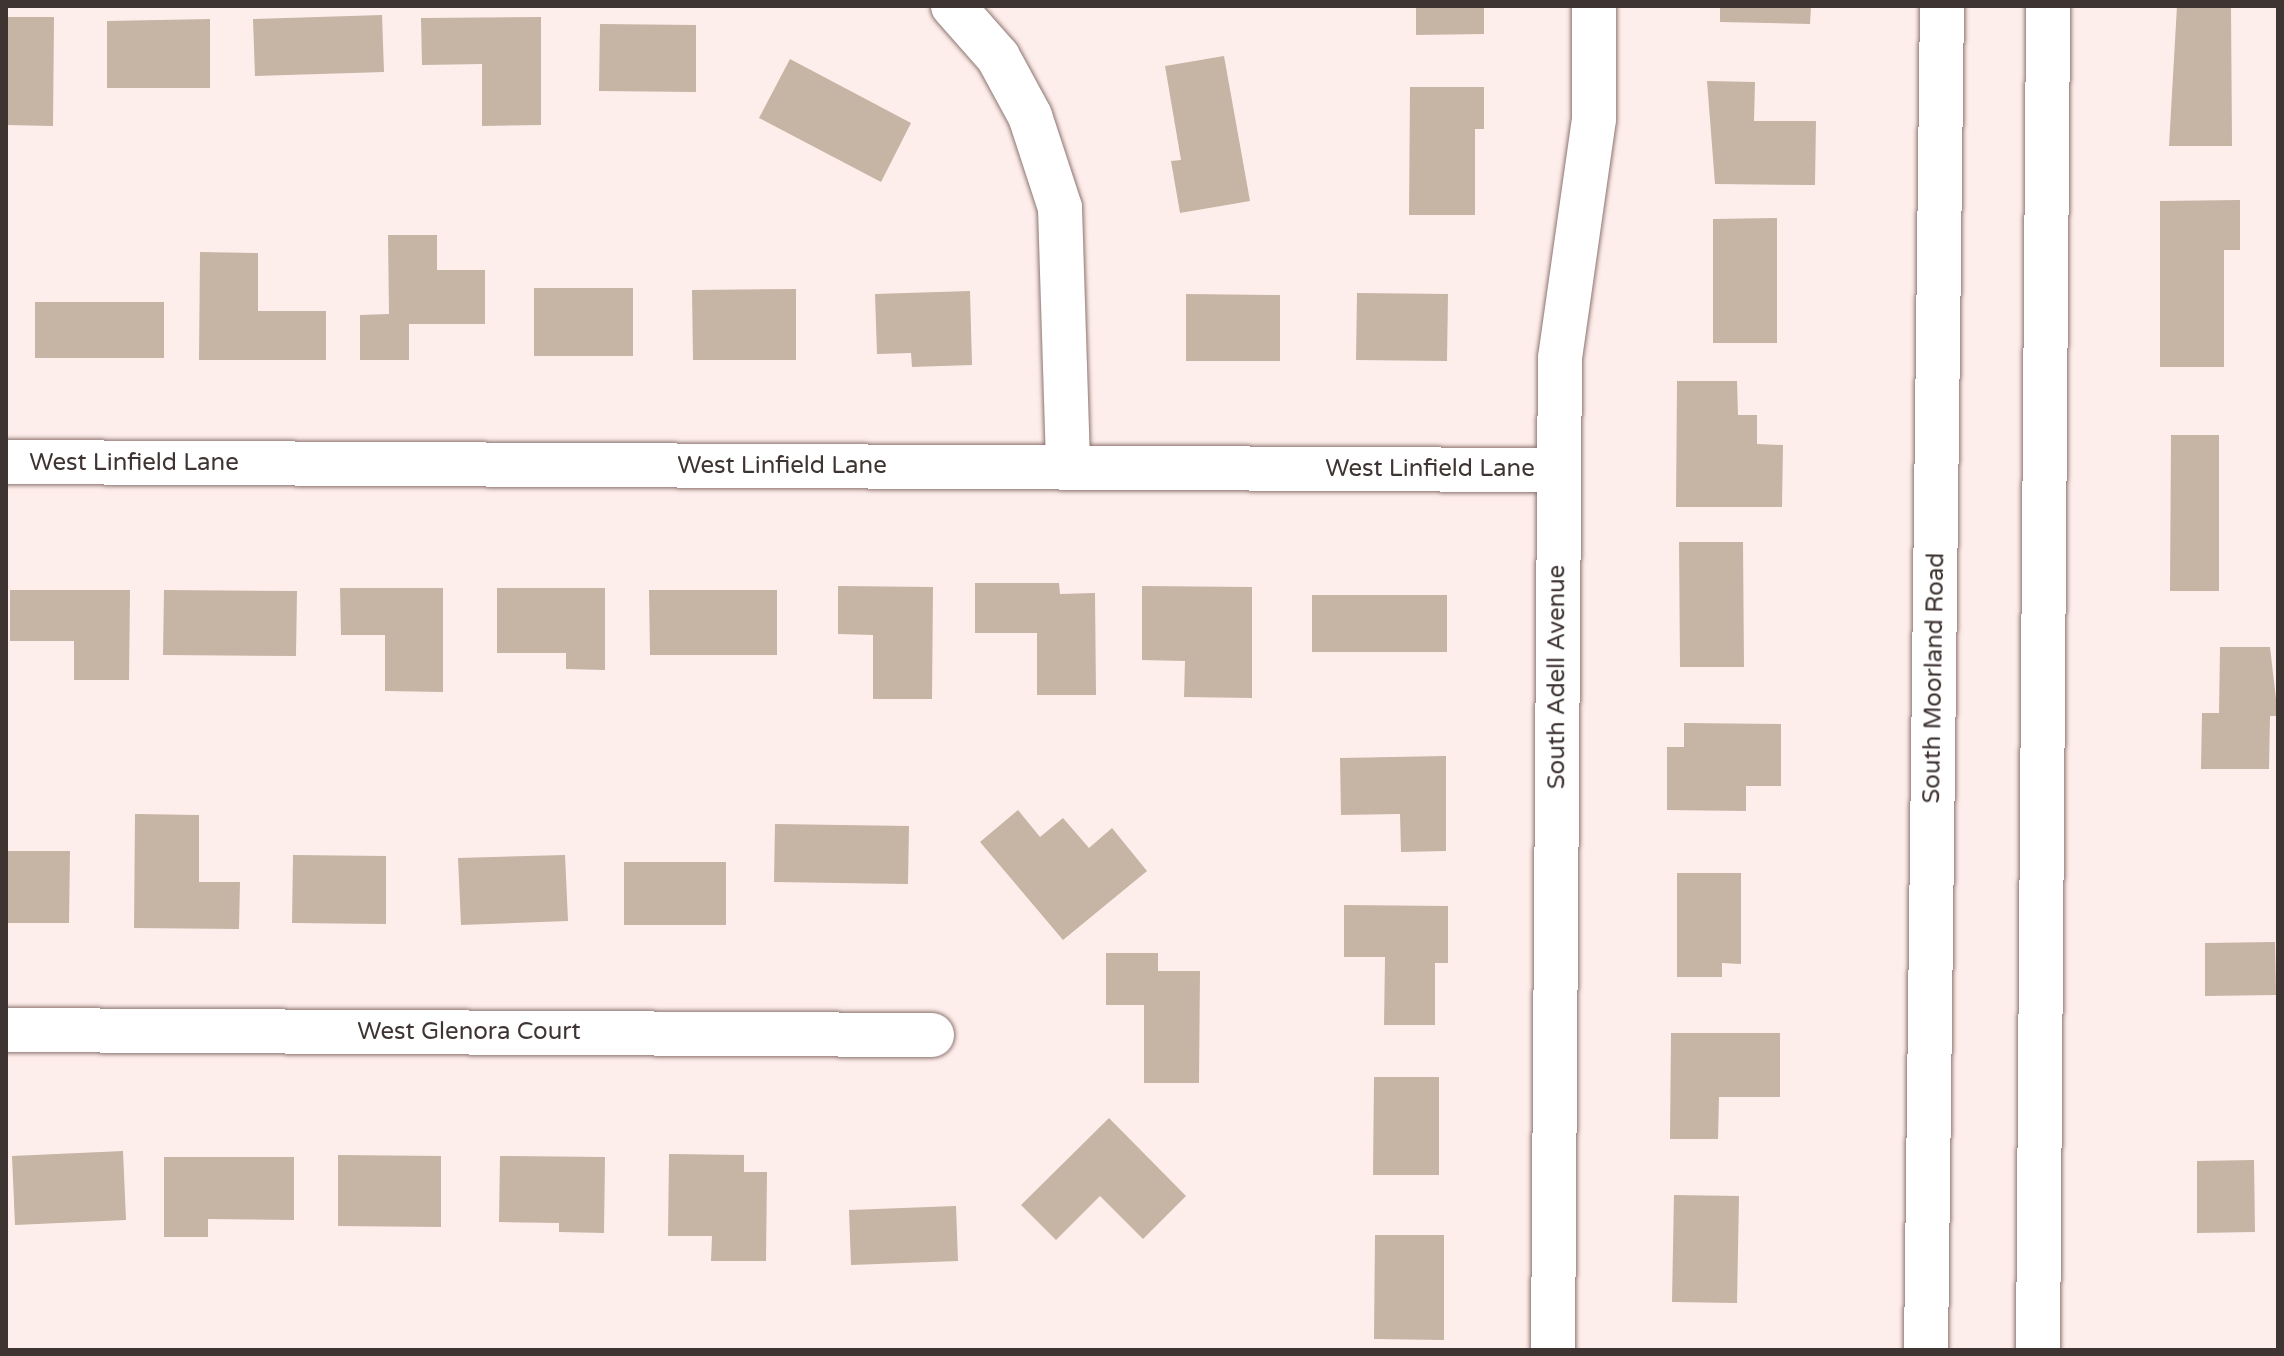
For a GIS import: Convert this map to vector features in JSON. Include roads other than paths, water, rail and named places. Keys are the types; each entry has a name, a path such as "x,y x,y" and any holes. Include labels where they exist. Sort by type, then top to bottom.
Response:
{"street":[{"path":"953,6 998,57 1030,116 1060,208 1068,468"},
{"name":"South Adell Avenue","path":"1553,1350 1560,358 1594,119 1594,6"},
{"name":"South Moorland Road","path":"1926,1350 1942,6"},
{"path":"2038,1350 2048,6"},
{"name":"West Linfield Lane","path":"6,462 1558,470"},
{"name":"West Glenora Court","path":"6,1030 932,1035"}]}
